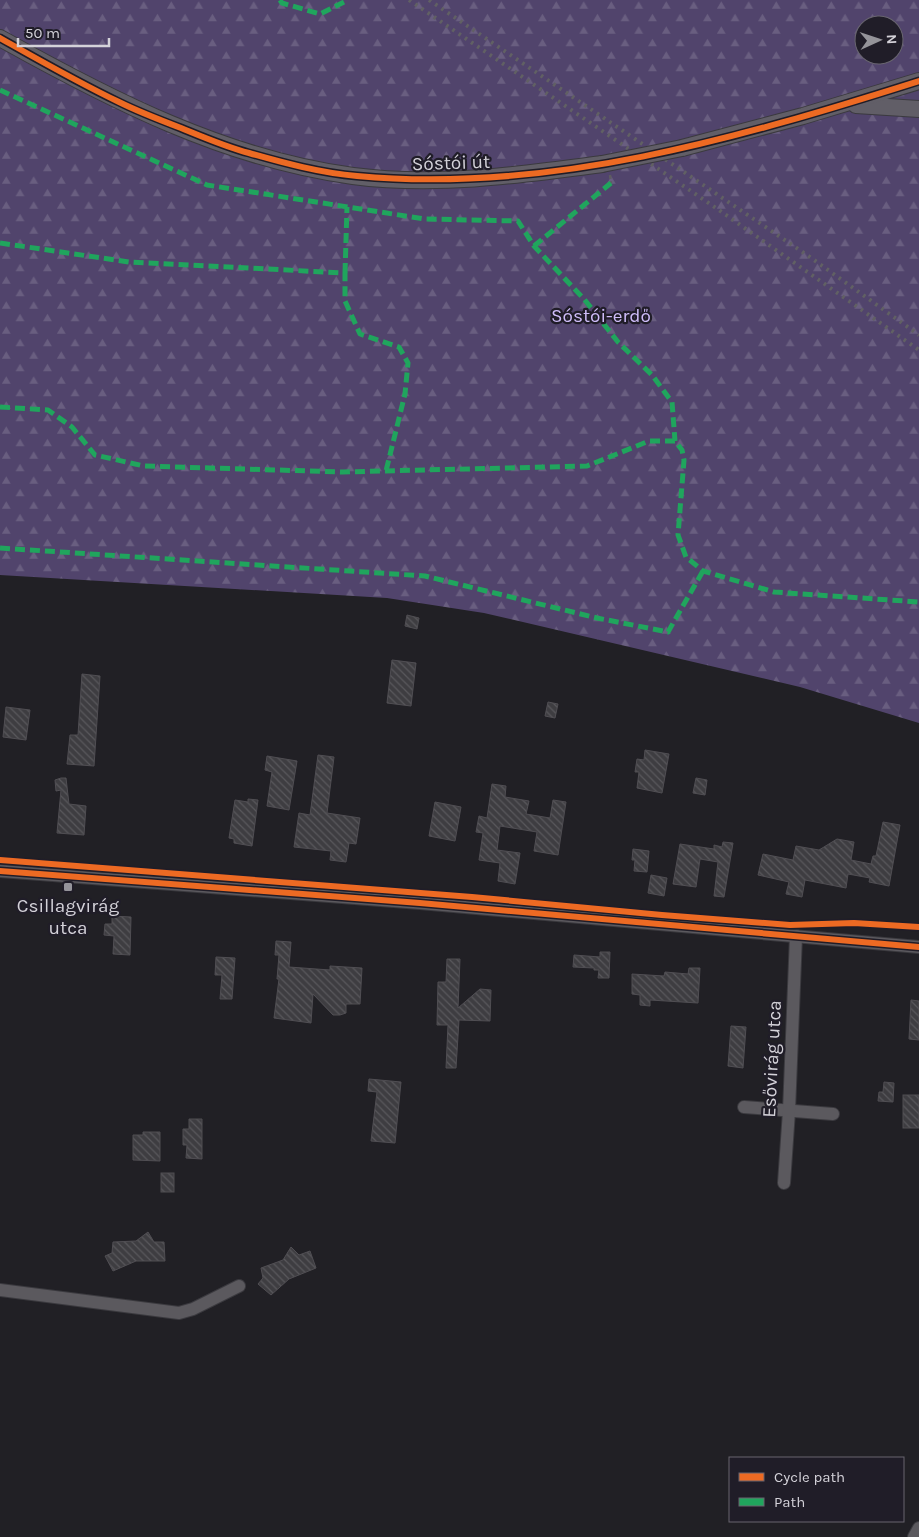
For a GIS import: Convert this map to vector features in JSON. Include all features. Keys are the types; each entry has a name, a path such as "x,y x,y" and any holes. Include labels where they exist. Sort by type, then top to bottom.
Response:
{"main road":[{"name":"Sóstói út","path":"0,38 92,88 144,113 215,142 247,153 316,170 355,176 402,179 456,179 516,175 602,164 682,148 841,105 919,81"},
{"path":"841,105 919,109"}],"street":[{"path":"0,871 420,903 919,947"},
{"name":"Esővirág utca","path":"784,1183 789,1111 796,936"},
{"path":"744,1107 833,1114"},
{"path":"0,1290 179,1314 239,1286"},
{"path":"914,1537 919,1528"}],"green space":[{"name":"Sóstói-erdő","path":"0,0 919,0 919,723 800,687 484,613 387,598 0,575"}],"building":[{"path":"407,615 419,618 417,629 405,626"},
{"path":"392,660 416,663 411,706 387,703"},
{"path":"82,674 100,676 94,766 67,764 70,735 78,735"},
{"path":"548,702 558,704 555,718 545,716"},
{"path":"6,707 30,710 26,740 3,737"},
{"path":"645,750 669,754 662,793 637,788 639,772 635,772 637,759 644,760"},
{"path":"318,755 334,757 327,813 360,818 356,844 349,843 346,862 330,860 331,851 294,847 299,813 310,815"},
{"path":"267,756 297,761 289,810 267,806 272,772 265,770"},
{"path":"66,778 69,804 86,806 84,835 57,833 61,790 56,791 55,780"},
{"path":"696,778 707,780 705,795 693,793"},
{"path":"492,784 506,786 505,797 529,801 526,814 550,818 553,800 566,802 558,855 534,851 537,832 500,826 497,850 520,853 515,884 498,881 500,863 479,860 483,833 476,832 479,816 487,818"},
{"path":"248,799 258,800 252,846 234,843 234,839 229,838 235,800 248,802"},
{"path":"435,802 461,807 455,841 429,836"},
{"path":"883,822 900,825 889,886 869,882 870,878 848,874 846,888 805,880 802,897 786,894 789,882 758,875 763,854 793,860 796,846 819,850 837,839 854,842 851,860 871,864 873,856 876,856"},
{"path":"723,842 733,843 724,897 714,896 718,862 700,859 696,887 673,884 680,844 714,849 714,845 722,847"},
{"path":"633,849 649,851 647,872 634,871"},
{"path":"651,875 667,878 664,896 648,893"},
{"path":"112,916 131,917 130,955 113,954 114,936 104,935 105,924 112,924"},
{"path":"276,941 291,942 289,967 330,970 330,966 362,968 360,1004 346,1004 346,1013 333,1015 313,994 311,1023 274,1018 279,979 277,979 279,955 275,955"},
{"path":"600,952 610,952 609,978 598,978 599,970 594,970 594,968 573,967 574,955 600,957"},
{"path":"216,957 235,958 232,999 220,999 222,975 215,975"},
{"path":"447,959 460,959 458,1008 480,989 491,990 490,1021 459,1020 456,1068 446,1068 448,1025 437,1025 438,982 446,982"},
{"path":"689,968 700,968 698,1003 650,1000 650,1006 640,1005 640,995 632,994 632,974 664,976 665,972 688,974"},
{"path":"911,1000 919,1001 919,1040 909,1039"},
{"path":"731,1026 746,1027 743,1068 728,1066"},
{"path":"369,1079 401,1082 395,1143 371,1141 377,1092 368,1091"},
{"path":"884,1082 894,1083 893,1102 878,1101 879,1092 883,1092"},
{"path":"903,1095 919,1095 919,1128 903,1128"},
{"path":"189,1119 202,1119 202,1159 186,1158 187,1145 183,1145 183,1129 189,1129"},
{"path":"143,1132 160,1132 160,1161 133,1160 133,1135 143,1135"},
{"path":"161,1173 174,1173 174,1192 161,1192"},
{"path":"148,1232 154,1242 164,1242 165,1261 136,1261 113,1271 105,1256 112,1253 113,1242 136,1241"},
{"path":"291,1247 299,1255 310,1251 316,1268 289,1279 271,1295 258,1284 263,1278 261,1268 283,1260"}],"railway":[{"path":"409,0 716,208 919,350"},
{"path":"429,0 807,255 919,335"}],"marked path":[{"path":"280,0 282,3 320,14 348,0"},
{"path":"0,90 207,185 425,219 518,221 534,246 584,299 618,342 652,375 672,402 675,441"},
{"path":"534,246 611,183"},
{"path":"345,273 347,207"},
{"path":"0,243 129,262 345,273 345,301 360,334 399,347 408,363 405,394 386,471"},
{"path":"0,407 48,410 72,427 95,455 144,466 343,472 587,466 649,441 675,441 682,450 684,460 678,535 686,557 703,571 774,592 919,602"},
{"path":"0,548 425,576 597,618 668,632 703,571"}],"cycle path":[{"path":"0,38 127,106 215,142 289,164 330,173 357,176 429,179 500,177 572,169 642,157 713,141 919,81"},
{"path":"0,860 472,897 790,925 854,923 919,927"},
{"path":"0,871 420,903 919,947"}],"place":[{"name":"Csillagvirág utca","path":"68,887"}]}
